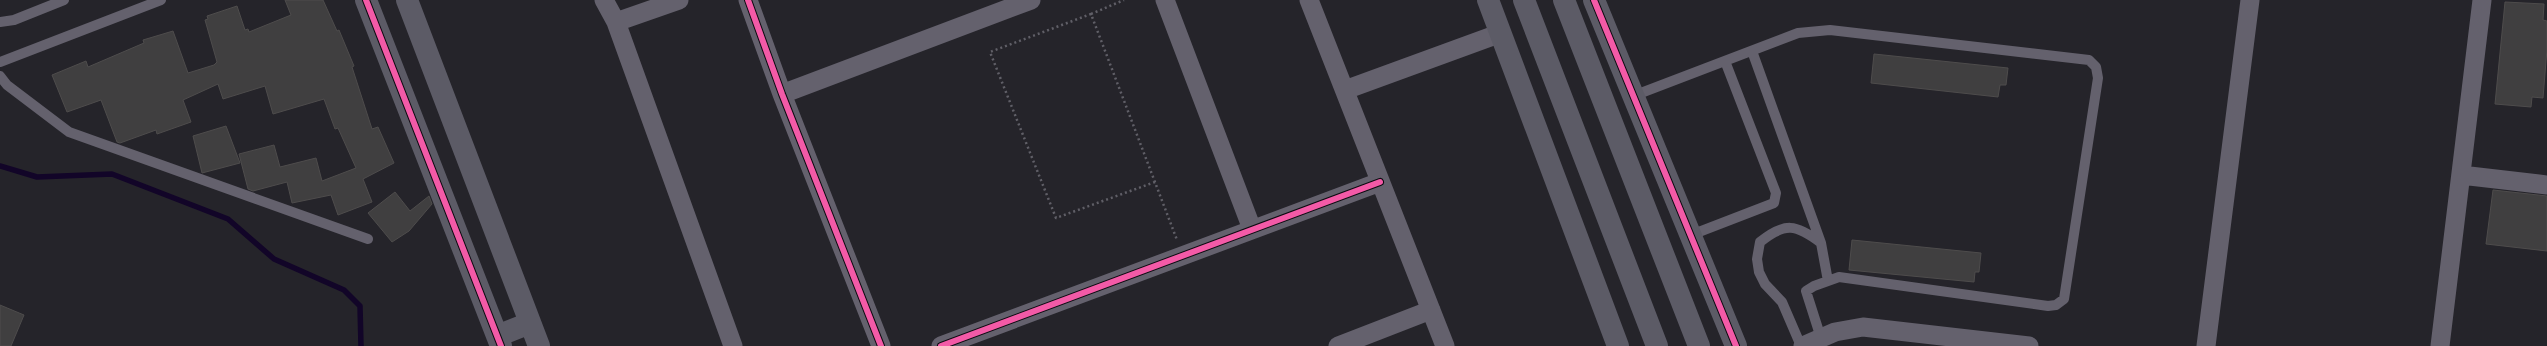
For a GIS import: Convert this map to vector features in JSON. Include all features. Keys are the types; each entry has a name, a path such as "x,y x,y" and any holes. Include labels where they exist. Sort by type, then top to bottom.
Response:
{"street":[{"path":"366,0 499,341 530,323"},
{"path":"407,0 539,346"},
{"path":"604,0 616,22 733,346"},
{"path":"616,22 679,0"},
{"path":"748,0 782,94 881,346"},
{"path":"782,94 1031,0"},
{"path":"1165,0 1252,229"},
{"path":"1309,0 1445,346"},
{"path":"1488,0 1618,346"},
{"path":"1524,0 1657,346"},
{"path":"1564,0 1700,346"},
{"path":"1594,0 1736,346"},
{"path":"2206,346 2250,0"},
{"path":"2440,346 2482,0"},
{"path":"1345,90 1501,33"},
{"path":"2461,175 2547,185"},
{"path":"941,346 1380,182"},
{"path":"1338,346 1431,310"},
{"path":"1802,346 1835,332 1863,327 2029,346"}],"lane":[{"path":"0,22 14,20 64,0"},
{"path":"0,62 161,0"},
{"path":"1633,96 1798,33 1830,30 2089,60 2096,67 2098,78 2064,299 2056,305 2048,306 1839,277 1814,286 1806,291 1821,338"},
{"path":"1752,51 1820,243 1828,281"},
{"path":"1691,236 1774,203 1776,193 1725,61"},
{"path":"0,76 7,85 69,132 368,239"},
{"path":"1802,346 1782,302 1768,288 1759,272 1757,258 1760,242 1772,232 1785,228 1802,228 1820,243"}],"path":[{"path":"1124,0 990,52 1056,218 1155,182"},
{"path":"1091,14 1183,255"}],"building":[{"path":"285,0 323,0 337,31 339,30 354,66 352,67 372,129 378,127 394,163 363,179 372,202 338,215 331,195 292,203 287,182 253,191 248,189 239,154 274,145 280,167 316,158 322,181 356,168 338,128 335,129 324,99 273,114 265,86 223,99 218,84 183,100 191,122 157,134 156,130 120,143 117,142 101,100 67,112 52,75 86,61 88,67 144,43 143,40 173,31 188,73 214,65 217,62 205,20 208,19 207,16 237,6 245,30 248,29 249,32 291,15"},
{"path":"2505,2 2544,4 2543,20 2547,21 2547,49 2543,98 2532,97 2531,107 2495,104"},
{"path":"1874,54 2008,68 2006,85 2000,85 1998,97 1871,83"},
{"path":"226,126 240,163 202,173 193,136"},
{"path":"2493,190 2547,196 2547,251 2486,244"},
{"path":"395,192 410,211 429,196 432,204 409,231 392,242 368,213"},
{"path":"1852,240 1981,253 1979,272 1975,272 1974,282 1849,270"},
{"path":"0,305 24,315 11,346 0,346"}],"waterway":[{"path":"0,166 37,177 112,174 228,219 274,259 344,290 360,306 361,346"}],"cycle path":[{"path":"366,0 501,346"},
{"path":"748,0 782,94 881,346"},
{"path":"1594,0 1736,346"},
{"path":"941,346 1380,182"}]}
